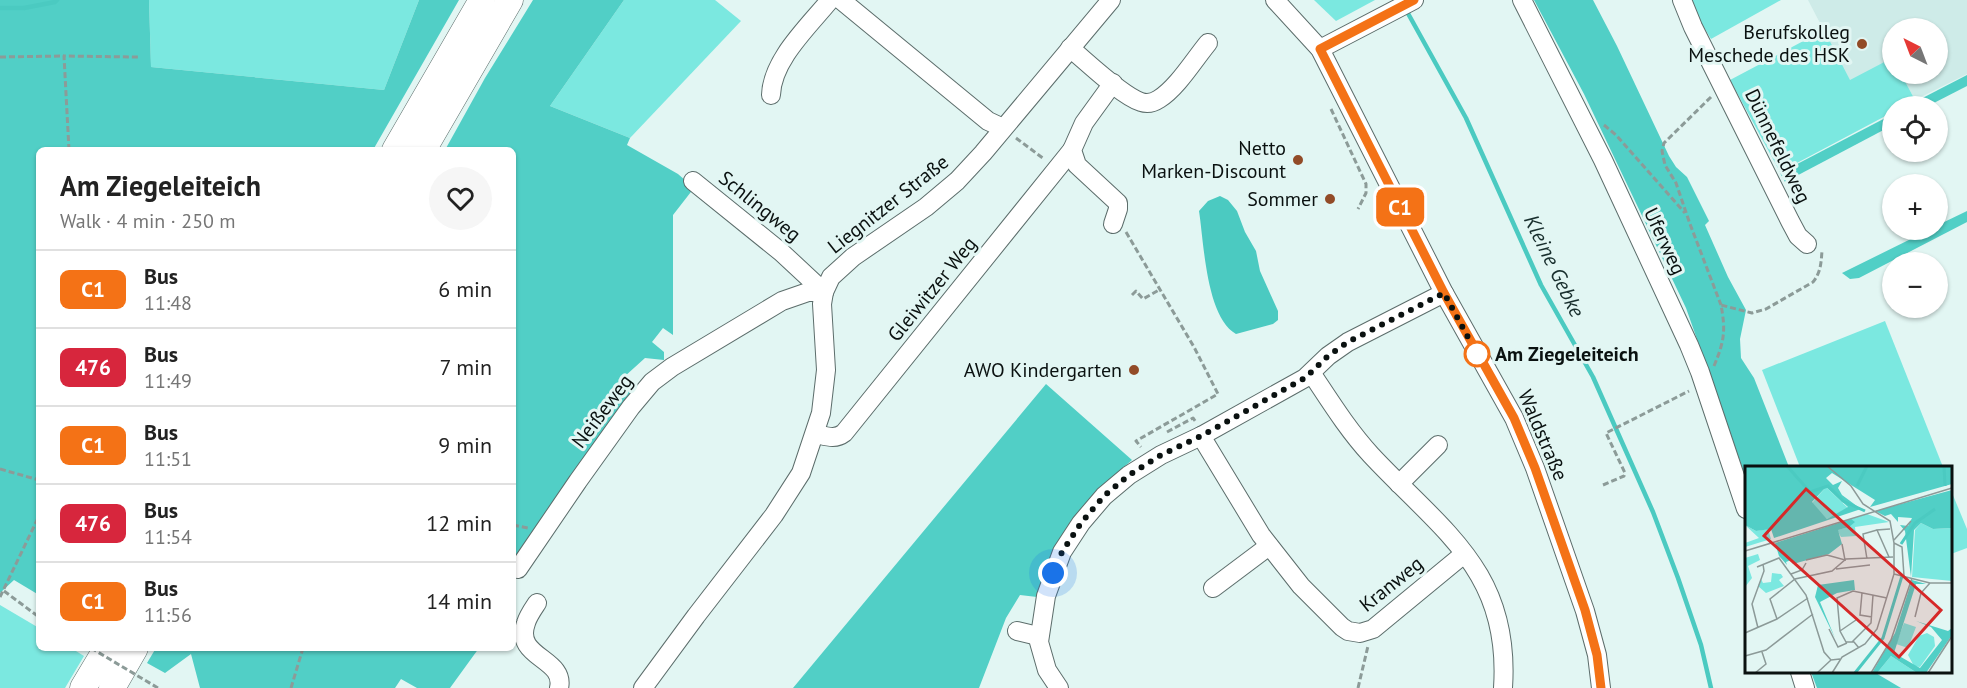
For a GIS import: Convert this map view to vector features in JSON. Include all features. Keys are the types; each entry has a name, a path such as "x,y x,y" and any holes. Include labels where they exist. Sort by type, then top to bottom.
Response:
{"highway":[{"path":"397,147 482,0"},
{"path":"425,147 510,0"},
{"path":"83,688 105,651"},
{"path":"112,688 133,651"}],"street":[{"path":"771,95 773,77 779,63 830,0"},
{"path":"841,0 988,121 1003,128"},
{"name":"Liegnitzer Straße","path":"824,292 831,278 845,263 920,212 949,188 983,153 1111,0"},
{"name":"Waldstraße","path":"1275,0 1320,49 1444,293 1514,418 1535,468 1585,610 1597,655 1601,688"},
{"path":"1320,49 1414,0"},
{"name":"Uferweg","path":"1522,0 1588,130 1689,345 1745,506"},
{"name":"Dünnefeldweg","path":"1682,0 1696,35 1724,86 1790,221 1798,236 1814,248"},
{"path":"1070,48 1113,83 1143,103 1158,100 1169,91 1208,44"},
{"name":"Gleiwitzer Weg","path":"816,434 831,437 844,433 1058,170 1072,150 1084,123 1113,83"},
{"path":"1072,150 1077,165 1116,199 1118,203 1115,219"},
{"name":"Schlingweg","path":"693,181 781,252 824,292"},
{"name":"Neißeweg","path":"518,569 578,481 652,382 672,367 782,301 808,292 824,292"},
{"path":"643,688 787,498 801,473 816,434 825,386 824,292"},
{"path":"1056,687 1043,659 1038,636 1042,616 1053,573 1062,552 1091,510 1104,496 1129,475 1161,455 1312,374 1328,356 1348,342 1444,293"},
{"path":"1312,374 1347,426 1399,484 1433,516 1464,554 1484,584 1499,623 1503,651 1503,688"},
{"name":"Kranweg","path":"1202,435 1269,546 1296,580 1337,623 1348,631 1365,632 1381,623 1464,554"},
{"path":"1399,484 1438,445"},
{"path":"1213,588 1269,546"},
{"path":"537,603 526,623 525,639 533,653 558,673 559,688"},
{"path":"1017,631 1038,636"},
{"path":"1800,673 1805,688"}],"path":[{"path":"64,56 69,147"},
{"path":"0,57 138,57"},
{"path":"1604,485 1624,476 1625,473 1607,432 1704,384 1724,341 1725,323 1721,305 1676,183 1665,165 1662,151 1664,143 1724,86"},
{"path":"1330,108 1366,184 1366,193 1358,209"},
{"path":"1588,130 1602,124 1608,127 1686,214"},
{"path":"1003,128 1058,170"},
{"path":"1115,219 1125,230 1194,347 1218,394 1136,441 1139,448 1148,443"},
{"path":"1721,305 1752,313 1766,309 1814,282 1821,266 1814,248"},
{"path":"1132,295 1136,291 1143,299 1160,290"},
{"path":"1166,433 1193,418 1202,435"},
{"path":"0,469 36,479"},
{"path":"0,597 36,522"},
{"path":"4,591 36,614"},
{"path":"1358,688 1368,647 1365,632"},
{"path":"96,651 158,688"},
{"path":"291,688 302,651"}],"shaded area":[{"path":"0,0 149,0 151,67 384,90 419,0 459,0 375,147 36,147 36,593 14,580 0,593"},
{"path":"149,0 419,0 384,90 151,67"},
{"path":"533,0 624,0 550,106 630,138 627,145 678,174 694,188 673,215 673,335 663,328 652,342 664,352 664,360 645,358 624,377 637,392 516,562 516,147 447,147 485,78"},
{"path":"624,0 715,0 741,21 630,138 550,106"},
{"path":"1314,0 1375,0 1336,21"},
{"path":"1534,0 1593,0 1669,156 1676,167 1687,177 1709,221 1705,225 1728,277 1746,310 1740,339 1741,358 1754,378 1789,466 1745,466 1745,475 1686,308 1584,94"},
{"path":"1692,0 1781,0 1711,39 1697,16"},
{"name":"Berufskolleg Meschede des HSK","path":"1808,0 1967,0 1967,74 1948,84 1948,18 1882,18 1882,65 1850,81"},
{"path":"1824,30 1850,80 1882,63 1882,84 1906,84 1913,96 1882,96 1882,118 1780,172 1730,80"},
{"path":"1967,75 1967,86 1948,96 1926,96"},
{"name":"Berufskolleg Meschede des HSK","path":"1906,84 1947,84 1923,96 1913,96"},
{"path":"1882,120 1882,131 1785,182 1780,173"},
{"path":"1220,196 1228,200 1237,211 1256,251 1260,271 1278,311 1278,320 1273,324 1236,334 1226,325 1212,296 1199,211 1208,201"},
{"path":"1967,211 1967,222 1948,232 1948,220"},
{"path":"1909,240 1932,240 1909,252 1884,252"},
{"path":"1882,253 1882,266 1859,278 1850,279 1842,273"},
{"path":"1885,321 1943,466 1800,466 1762,370"},
{"path":"1046,384 1132,460 1099,490 1073,520 1053,554 1037,597 1020,595 1006,618 979,688 793,688"},
{"path":"1952,493 1967,529 1967,548 1952,554"},
{"path":"0,605 36,626 36,651 76,651 84,656 65,688 0,688"},
{"path":"154,651 477,651 450,688 417,688 401,679 395,688 200,688 191,654 165,673 147,663"},
{"path":"1811,673 1876,673 1901,688 1817,688"}],"waterway":[{"name":"Kleine Gebke","path":"0,8 24,8 57,0"},
{"name":"Kleine Gebke","path":"1405,8 1466,118 1541,285 1593,377 1653,512 1701,645 1711,688"}],"bus line":[{"name":"C1","path":"1414,0 1320,49 1347,98 1444,293 1514,418 1535,468 1585,610 1597,655 1601,688"}],"place":[{"name":"Berufskolleg Meschede des HSK","path":"1862,44"},
{"name":"Netto Marken-Discount","path":"1298,160"},
{"name":"Sommer","path":"1330,199"},
{"name":"Am Ziegeleiteich","path":"1477,354"},
{"name":"AWO Kindergarten","path":"1134,370"}],"route":[{"path":"1053,573 1062,552 1081,523 1104,496 1129,475 1161,455 1201,436 1312,374 1328,356 1348,342 1405,312 1444,293 1477,354"}]}
